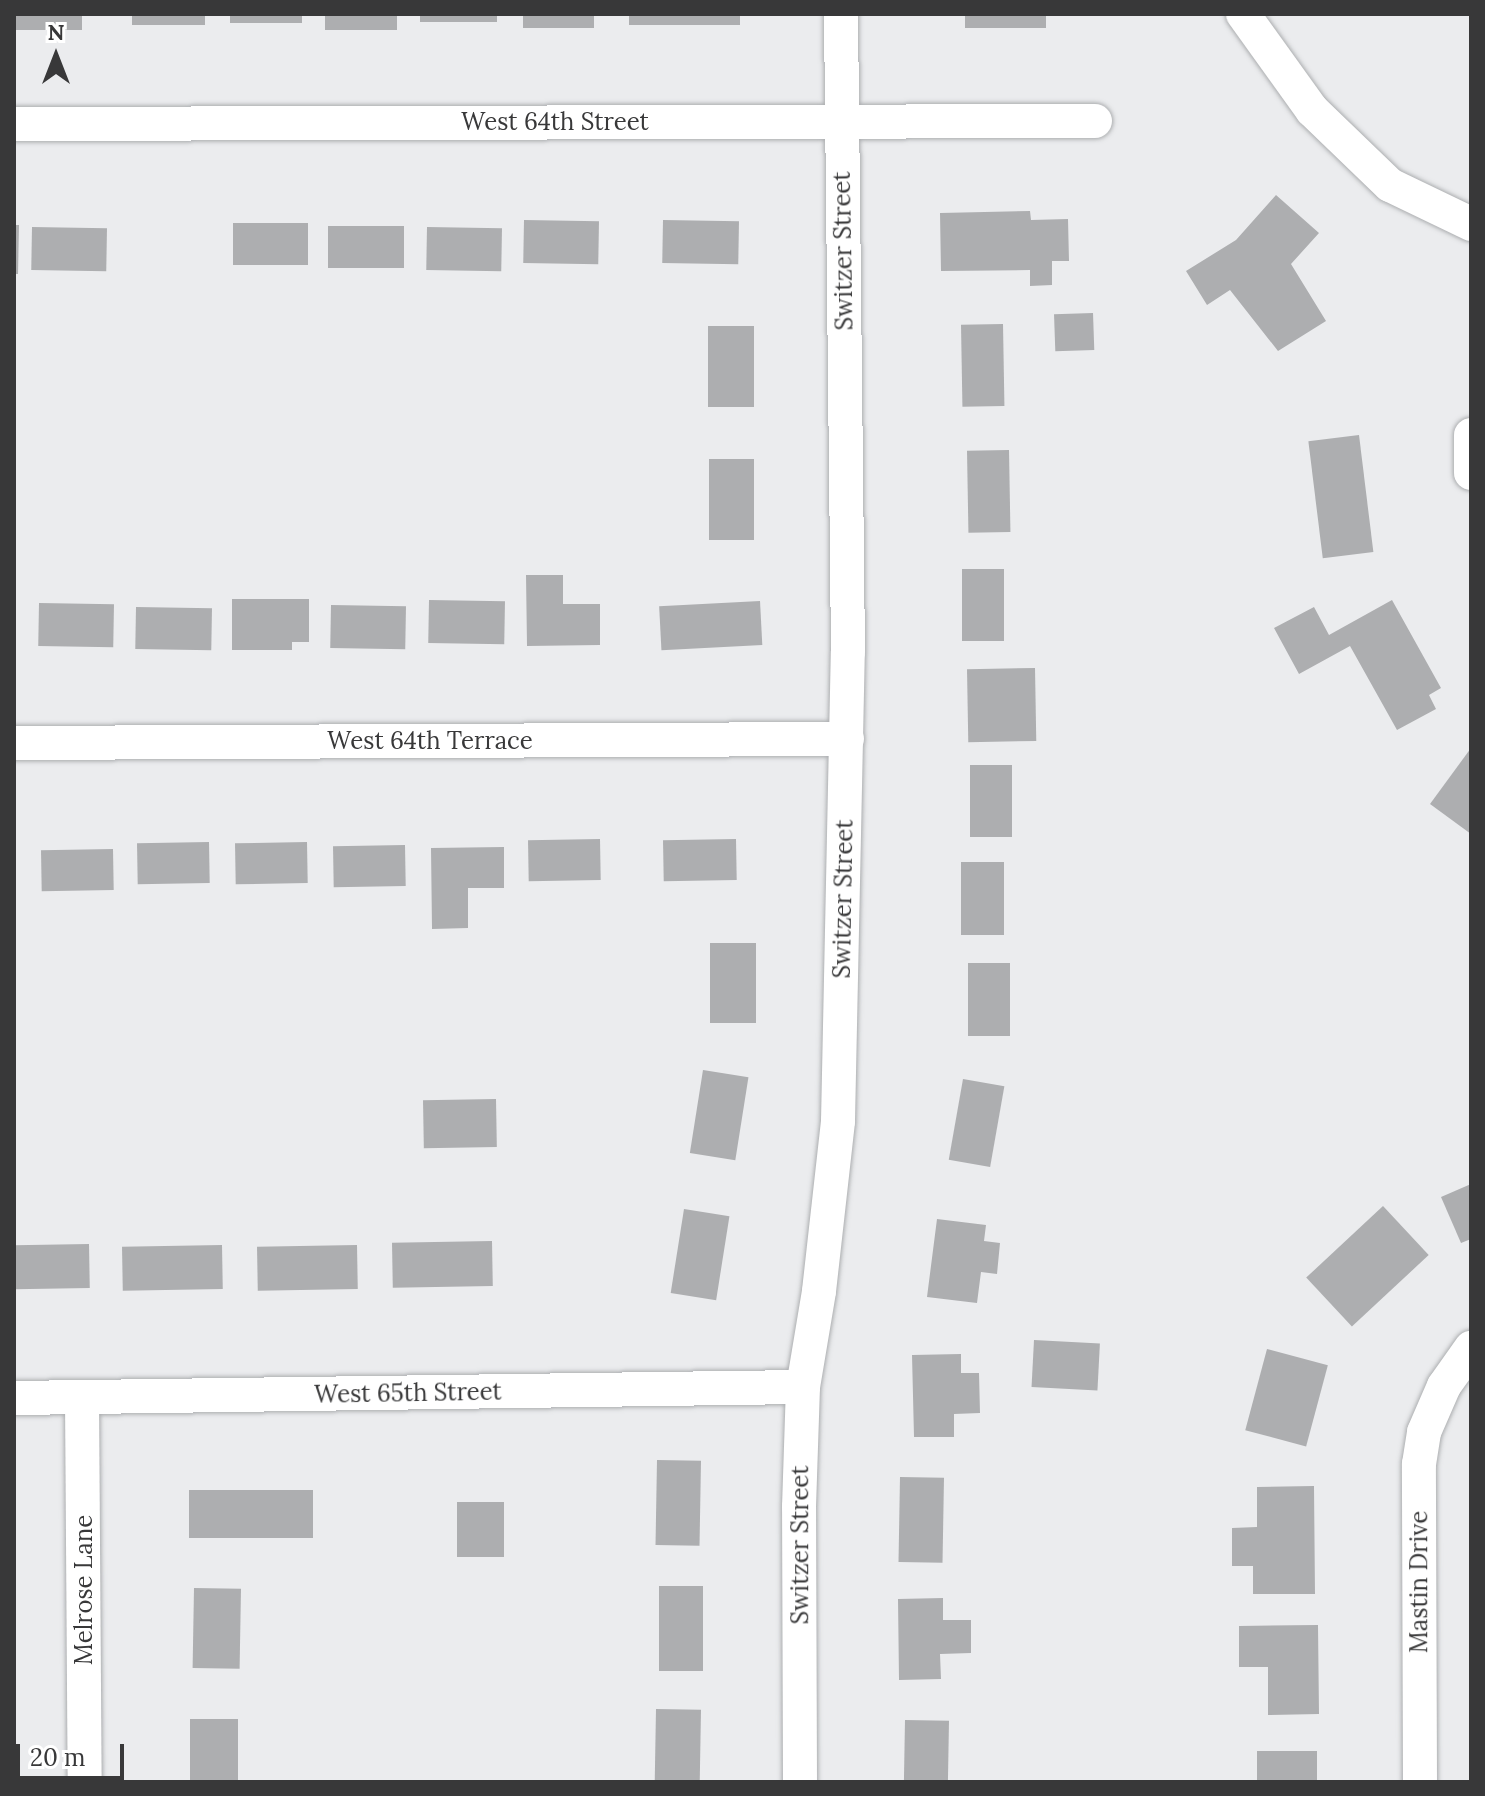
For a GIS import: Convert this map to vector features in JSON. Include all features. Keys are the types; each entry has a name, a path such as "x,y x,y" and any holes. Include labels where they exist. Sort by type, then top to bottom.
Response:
{"street":[{"name":"Switzer Street","path":"800,1782 799,1507 803,1387 819,1291 838,1121 847,739 841,14"},
{"path":"1243,14 1312,110 1390,185 1471,224"},
{"name":"West 64th Street","path":"14,124 1095,121"},
{"path":"1471,435 1471,473"},
{"name":"West 64th Terrace","path":"14,743 847,739"},
{"name":"Mastin Drive","path":"1420,1782 1419,1464 1424,1432 1444,1386 1471,1348"},
{"name":"West 65th Street","path":"14,1398 803,1387"},
{"name":"Melrose Lane","path":"82,1398 85,1782"}],"building":[{"path":"14,14 82,14 82,30 14,30"},
{"path":"132,14 205,14 205,25 132,25"},
{"path":"230,14 302,14 302,23 230,23"},
{"path":"325,14 397,14 397,30 325,30"},
{"path":"420,14 497,14 497,22 420,22"},
{"path":"523,14 594,14 594,28 523,28"},
{"path":"629,14 740,14 740,25 629,25"},
{"path":"965,14 1046,14 1046,28 965,28"},
{"path":"1276,195 1319,233 1291,264 1326,321 1278,351 1230,290 1207,305 1186,271 1236,240"},
{"path":"1030,211 1031,220 1068,219 1069,261 1052,261 1052,285 1030,286 1030,270 941,271 940,213"},
{"path":"524,220 599,221 598,264 523,263"},
{"path":"663,220 739,221 738,264 662,263"},
{"path":"233,223 308,223 308,265 233,265"},
{"path":"14,225 19,225 18,274 14,274"},
{"path":"328,226 404,226 404,268 328,268"},
{"path":"32,227 107,228 106,271 31,270"},
{"path":"427,227 502,228 501,271 426,270"},
{"path":"1093,313 1094,350 1055,351 1054,314"},
{"path":"1003,324 1004,406 962,407 961,325"},
{"path":"708,326 754,326 754,407 708,407"},
{"path":"1359,435 1373,552 1323,558 1308,441"},
{"path":"1009,450 1010,532 968,533 967,451"},
{"path":"709,459 754,459 754,540 709,540"},
{"path":"962,569 1004,569 1004,641 962,641"},
{"path":"526,575 563,575 563,604 600,604 600,645 527,646"},
{"path":"232,599 309,599 309,642 292,642 292,650 232,650"},
{"path":"429,600 505,601 504,644 428,643"},
{"path":"1392,600 1441,688 1429,695 1436,709 1397,730 1350,646 1299,674 1274,628 1314,607 1329,635"},
{"path":"760,601 762,645 661,650 659,606"},
{"path":"39,603 114,604 113,647 38,646"},
{"path":"331,605 406,606 405,649 330,648"},
{"path":"136,607 212,608 211,650 135,649"},
{"path":"1035,668 1036,741 968,742 967,669"},
{"path":"1471,748 1471,834 1430,804"},
{"path":"970,765 1012,765 1012,837 970,837"},
{"path":"600,839 601,880 529,881 528,840"},
{"path":"736,839 737,880 664,881 663,840"},
{"path":"209,842 210,883 138,884 137,843"},
{"path":"307,842 308,883 236,884 235,843"},
{"path":"405,845 406,886 334,887 333,846"},
{"path":"504,847 504,888 468,888 468,928 432,929 431,848"},
{"path":"113,849 114,890 42,891 41,850"},
{"path":"961,862 1004,862 1004,935 961,935"},
{"path":"710,943 756,943 756,1023 710,1023"},
{"path":"968,963 1010,963 1010,1036 968,1036"},
{"path":"703,1070 748,1077 735,1160 690,1153"},
{"path":"963,1079 1004,1086 990,1167 949,1160"},
{"path":"496,1099 497,1147 424,1148 423,1100"},
{"path":"1471,1184 1471,1239 1461,1243 1441,1197"},
{"path":"1383,1206 1429,1255 1352,1327 1306,1278"},
{"path":"684,1209 729,1216 716,1300 671,1293"},
{"path":"937,1219 986,1225 984,1241 1000,1243 997,1274 981,1272 977,1303 927,1297"},
{"path":"492,1241 493,1286 393,1288 392,1243"},
{"path":"89,1244 90,1288 15,1289 14,1245"},
{"path":"222,1245 223,1289 123,1291 122,1247"},
{"path":"357,1245 358,1289 258,1291 257,1247"},
{"path":"1034,1340 1100,1343 1097,1390 1032,1387"},
{"path":"1267,1349 1328,1365 1306,1446 1245,1430"},
{"path":"961,1354 961,1373 979,1373 980,1413 954,1414 954,1437 914,1437 912,1355"},
{"path":"657,1460 701,1461 700,1546 656,1545"},
{"path":"900,1477 944,1478 943,1563 899,1562"},
{"path":"1314,1486 1315,1594 1253,1594 1253,1566 1232,1566 1232,1528 1257,1527 1257,1487"},
{"path":"189,1490 313,1490 313,1538 189,1538"},
{"path":"457,1502 504,1502 504,1557 457,1557"},
{"path":"659,1586 703,1586 703,1671 659,1671"},
{"path":"194,1588 241,1589 240,1669 193,1668"},
{"path":"943,1598 943,1620 971,1620 971,1653 940,1654 941,1679 899,1680 898,1599"},
{"path":"1318,1625 1319,1714 1268,1715 1268,1667 1239,1667 1239,1626"},
{"path":"656,1709 701,1710 700,1782 655,1782"},
{"path":"190,1719 238,1719 238,1782 190,1782"},
{"path":"905,1720 949,1721 948,1782 904,1782"},
{"path":"1257,1751 1317,1751 1317,1782 1257,1782"}]}
